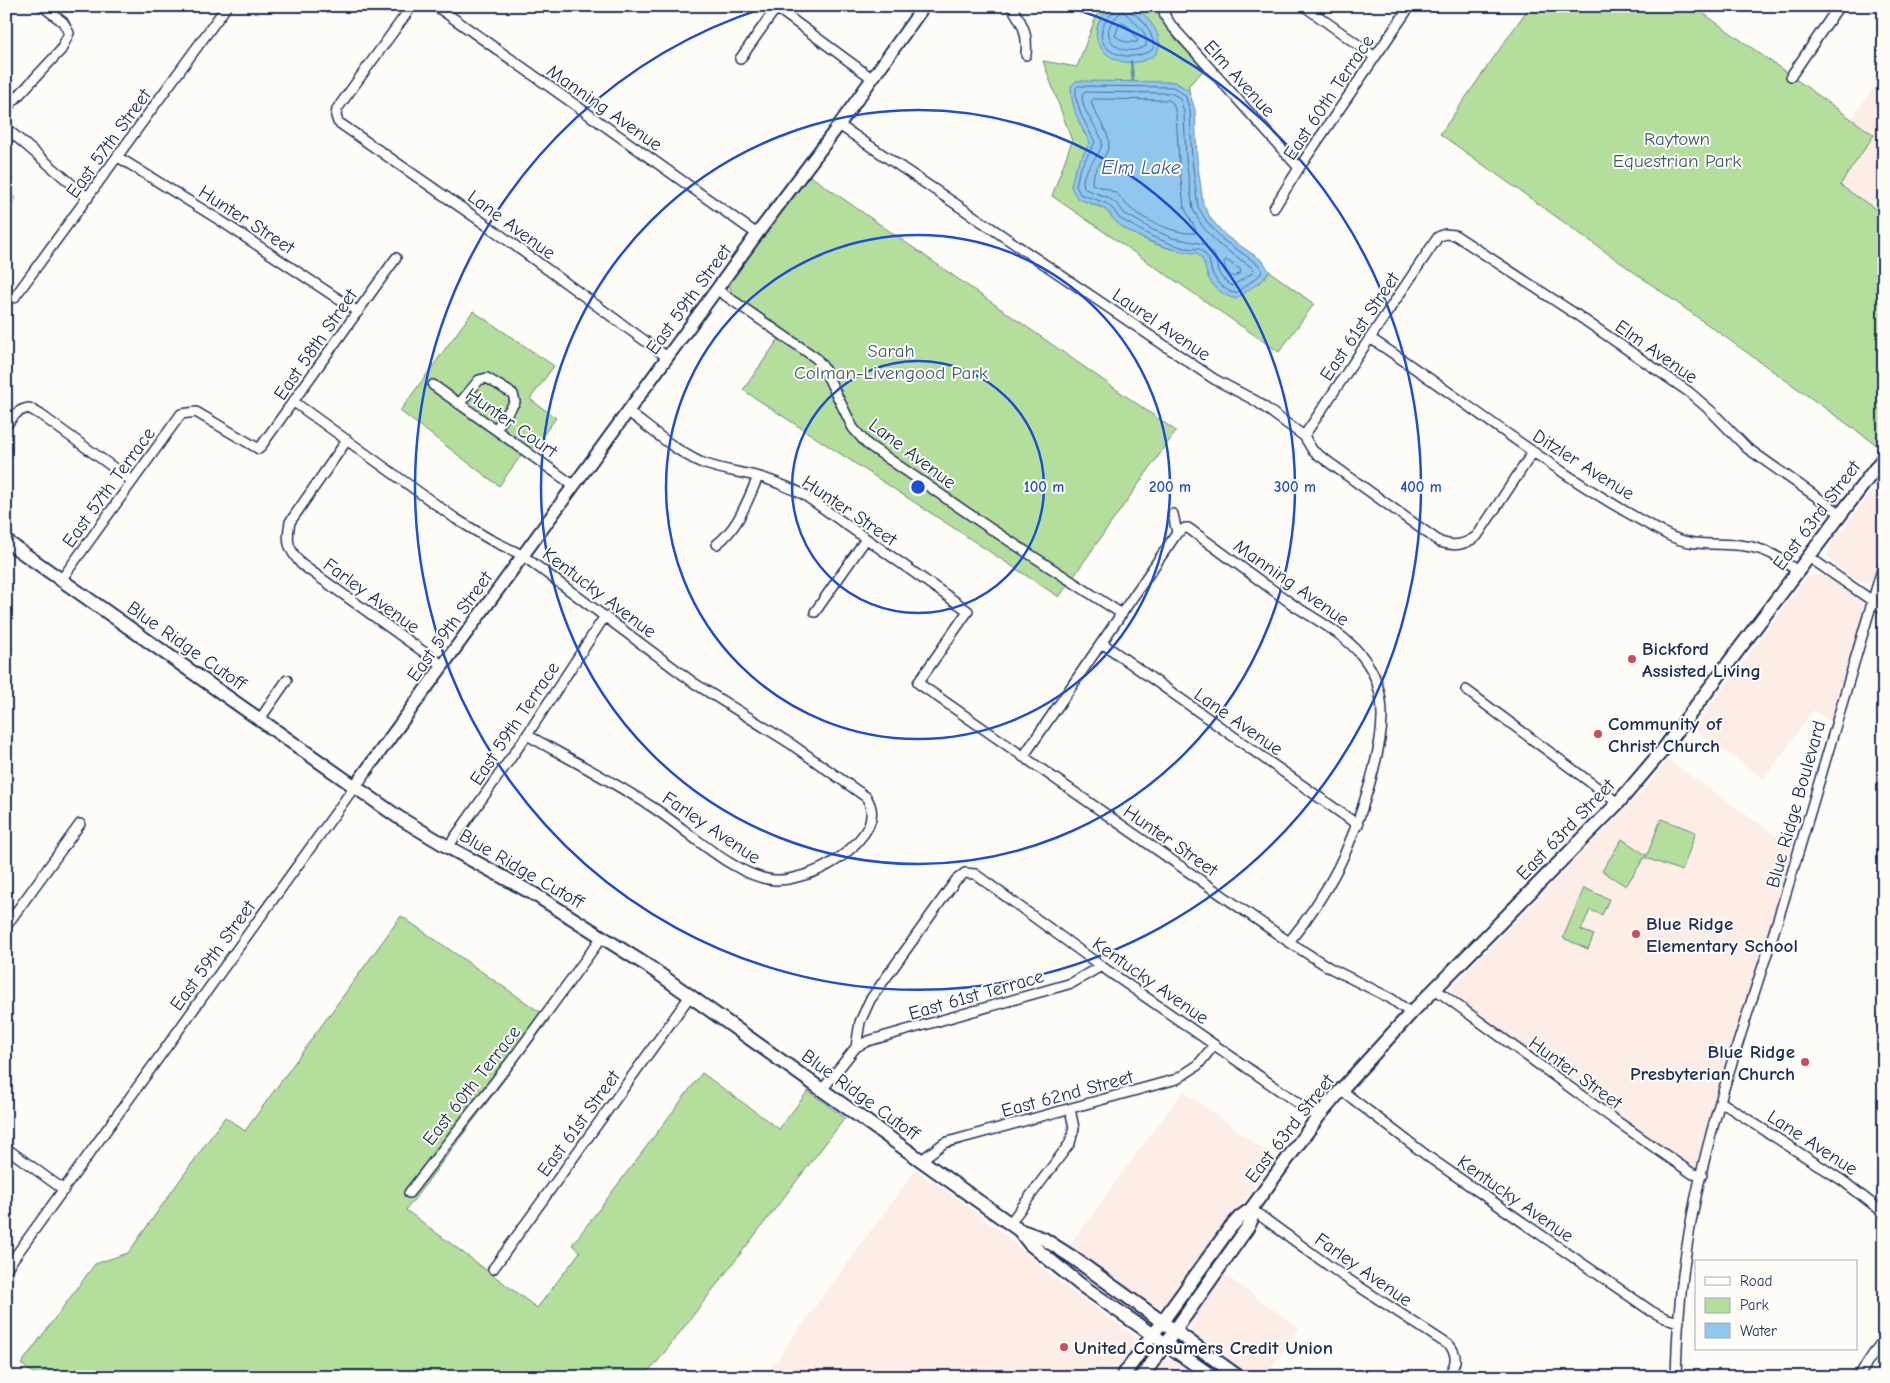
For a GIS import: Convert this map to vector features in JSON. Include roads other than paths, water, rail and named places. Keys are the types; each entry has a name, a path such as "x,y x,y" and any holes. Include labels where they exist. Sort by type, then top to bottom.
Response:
{"main road":[{"name":"East 63rd Street","path":"1122,1377 1230,1228 1251,1209 1340,1090 1411,1013 1618,803 1662,751 1884,456"},
{"name":"Blue Ridge Cutoff","path":"6,541 398,817 534,894 602,937 690,996 920,1161 1015,1226 1044,1239 1058,1248 1239,1377"},
{"name":"East 63rd Street","path":"1142,1377 1248,1227 1251,1221 1251,1209"},
{"name":"Blue Ridge Cutoff","path":"1015,1226 1030,1244 1081,1286 1213,1377"}],"street":[{"path":"6,109 61,50 70,33 63,22 42,6"},
{"name":"East 57th Street","path":"14,298 226,6"},
{"name":"Lane Avenue","path":"412,6 337,109 338,122 495,231 667,357"},
{"name":"Manning Avenue","path":"436,6 756,234"},
{"name":"East 59th Street","path":"6,1269 442,665 756,234 873,79 924,6"},
{"path":"1011,6 1024,27 1027,41 1026,55"},
{"name":"Elm Avenue","path":"1163,6 1165,16 1171,25 1298,168"},
{"path":"1304,6 1375,57"},
{"name":"East 60th Terrace","path":"1274,208 1298,168 1410,6"},
{"path":"1792,76 1839,6"},
{"path":"740,60 775,7 873,79"},
{"name":"Laurel Avenue","path":"839,125 1206,373 1256,401 1304,436 1313,452 1440,542 1450,545 1463,544 1477,536 1533,452"},
{"path":"6,128 88,198"},
{"name":"Hunter Street","path":"118,156 221,221 358,312"},
{"name":"Elm Avenue","path":"1442,235 1455,234 1689,392 1712,412 1747,448 1841,514"},
{"name":"East 61st Street","path":"1304,436 1438,237 1442,235"},
{"name":"East 58th Street","path":"181,414 196,412 259,450 396,258"},
{"name":"Lane Avenue","path":"716,289 816,358 823,367 853,428 867,444 988,527 1122,614"},
{"name":"Ditzler Avenue","path":"1370,338 1569,476 1668,536 1698,544 1740,545 1759,548 1780,558 1798,572"},
{"path":"459,404 479,380 487,378 513,394 515,402 496,429"},
{"name":"Hunter Court","path":"433,385 573,485"},
{"name":"Kentucky Avenue","path":"294,402 456,519 489,539 522,555 694,683 791,744 866,797 872,808 872,819"},
{"path":"6,426 20,410 29,408 132,481"},
{"name":"Hunter Street","path":"627,411 678,449 699,462 726,471 779,483 803,494 968,611 918,683 1289,942 1330,968 1390,998 1411,1013"},
{"name":"East 57th Terrace","path":"61,580 181,414"},
{"name":"Farley Avenue","path":"347,440 290,522 287,536 289,547 301,564 442,665"},
{"path":"716,544 737,523 758,477"},
{"path":"1023,757 1178,533 1173,514"},
{"name":"Manning Avenue","path":"1178,533 1188,528 1294,604 1324,623 1362,656 1380,692 1383,712 1382,731 1376,764 1358,825"},
{"path":"815,612 866,539"},
{"path":"1809,557 1884,608"},
{"name":"Blue Ridge Boulevard","path":"1676,1377 1679,1322 1687,1246 1702,1175 1721,1102 1788,887 1884,563"},
{"name":"East 59th Terrace","path":"448,847 528,735 605,616"},
{"name":"Lane Avenue","path":"1102,643 1358,825"},
{"path":"260,719 287,680"},
{"path":"1466,690 1618,803"},
{"name":"Farley Avenue","path":"528,735 650,806 728,862 760,878 790,880 824,868 848,853 864,834 872,819"},
{"path":"6,926 80,824"},
{"path":"1289,942 1308,919 1329,886 1345,857 1358,825"},
{"name":"Kentucky Avenue","path":"856,1047 860,1022 870,1000 956,880 965,873 975,874 1101,966 1318,1117"},
{"name":"East 60th Terrace","path":"409,1193 516,1056 602,937"},
{"name":"East 61st Terrace","path":"856,1047 868,1041 1072,983 1101,966"},
{"name":"Hunter Street","path":"1435,989 1692,1174 1702,1175"},
{"name":"East 61st Street","path":"492,1269 690,996"},
{"name":"East 62nd Street","path":"920,1161 944,1143 1070,1110 1177,1079 1198,1065 1214,1045"},
{"path":"822,1090 856,1047"},
{"name":"Kentucky Avenue","path":"1340,1090 1430,1158 1643,1305 1665,1318 1679,1322"},
{"name":"Lane Avenue","path":"1721,1102 1843,1181 1884,1213"},
{"path":"1015,1226 1070,1143 1074,1128 1070,1110"},
{"path":"6,1148 64,1190"},
{"name":"Farley Avenue","path":"1251,1209 1344,1276 1450,1346 1456,1358 1455,1365 1448,1377"},
{"path":"1858,1377 1884,1338"}],"water":[{"path":"1113,6 1133,7 1147,18 1155,29 1159,41 1156,54 1138,62 1125,62 1114,59 1105,53 1099,45 1096,36 1103,16"},
{"name":"Elm Lake","path":"1076,81 1175,82 1189,91 1195,110 1197,159 1203,204 1211,219 1226,236 1263,261 1269,271 1264,279 1236,299 1227,296 1218,290 1209,279 1203,261 1197,253 1166,247 1132,233 1115,221 1104,208 1077,198 1071,187 1075,169 1090,142 1082,129 1072,101 1071,86"}],"waterway":[{"path":"1131,61 1133,81"}],"place":[{"name":"Bickford Assisted Living","path":"1632,659"},
{"name":"Community of Christ Church","path":"1598,734"},
{"name":"Blue Ridge Elementary School","path":"1636,934"},
{"name":"Blue Ridge Presbyterian Church","path":"1805,1062"},
{"name":"United Consumers Credit Union","path":"1064,1347"}],"park label":[{"name":"Raytown Equestrian Park","path":"1677,149"},
{"name":"Sarah Colman-Livengood Park","path":"891,361"}]}
